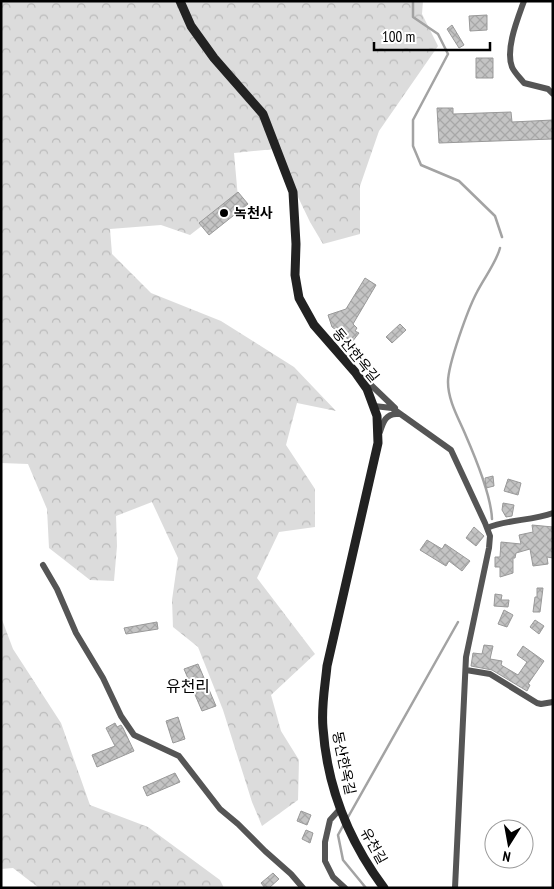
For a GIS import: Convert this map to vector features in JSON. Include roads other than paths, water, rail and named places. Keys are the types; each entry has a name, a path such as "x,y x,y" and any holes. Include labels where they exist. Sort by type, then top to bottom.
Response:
{"street":[{"name":"동산한옥길","path":"180,1 191,26 214,58 263,114 293,192 296,281 299,298 314,325 360,377 368,389 378,423 378,443 334,633 327,666 323,700 322,726 327,762 342,812"},
{"path":"524,1 510,48 512,67 524,83 548,89 553,94"},
{"path":"360,377 401,414"},
{"path":"374,406 392,408 452,450 487,528 490,542 469,642 466,670 455,888"},
{"path":"378,443 385,418 393,413 401,414"},
{"path":"487,528 506,521 532,519 553,513"},
{"path":"43,565 57,589 76,633 103,678 121,716 134,735 178,756 220,809 304,888"},
{"path":"466,670 490,674 500,678 538,703 553,702"},
{"path":"342,812 330,820 325,842 325,861 333,877 345,888"},
{"name":"유천길","path":"342,812 360,854 384,888"}],"waterway":[{"path":"413,1 413,17 438,34 448,54 413,120 413,146 421,165 459,181 495,216 502,237"},
{"path":"492,519 486,488 452,403 448,382 455,350 469,311 500,248"},
{"path":"347,819 458,622"},
{"path":"344,824 338,835 343,860 366,888"}],"place":[{"name":"녹천사","path":"224,213"}],"district":[{"name":"유천리","path":"188,686"}]}
